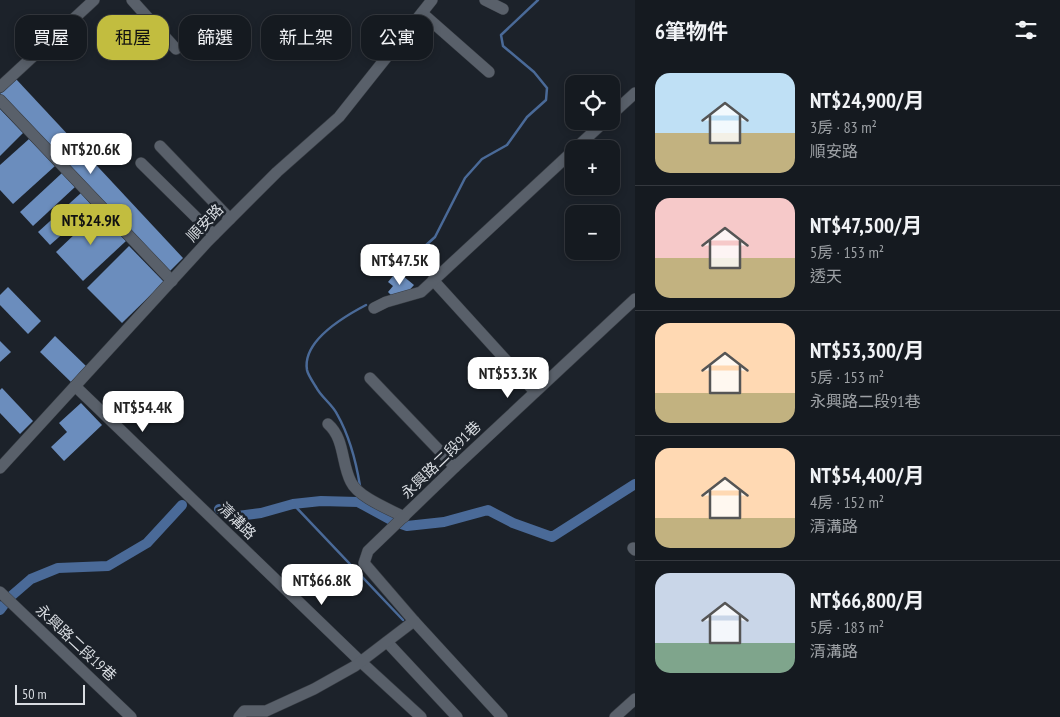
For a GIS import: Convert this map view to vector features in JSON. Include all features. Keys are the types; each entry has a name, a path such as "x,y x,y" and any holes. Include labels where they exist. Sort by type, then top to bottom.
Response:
{"street":[{"path":"0,87 94,0"},
{"path":"132,0 176,49"},
{"name":"順安路","path":"0,468 214,235 277,172 339,117 432,0"},
{"path":"485,0 503,9"},
{"path":"422,13 489,72"},
{"path":"620,107 635,94"},
{"path":"0,100 172,281"},
{"path":"584,140 595,130"},
{"path":"160,146 230,219"},
{"path":"374,308 386,302 421,292 565,157"},
{"path":"142,163 214,235"},
{"path":"433,280 452,298 473,326 534,392"},
{"name":"永興路二段91巷","path":"502,717 364,563 368,551 534,392 635,300"},
{"path":"370,378 455,467"},
{"name":"清溝路","path":"76,386 361,662 422,717"},
{"path":"328,424 335,430 338,437 353,486 399,521"},
{"name":"永興路二段19巷","path":"2,595 131,717"},
{"path":"239,717 244,711 266,711 314,689 361,662 414,621"},
{"path":"387,642 457,717"},
{"path":"615,717 635,699"}],"building":[{"path":"16,79 183,258 168,273 0,94"},
{"path":"0,109 23,133 0,156"},
{"path":"29,139 55,166 13,204 0,190 0,165"},
{"path":"62,173 75,187 33,226 20,212"},
{"path":"81,193 93,207 50,245 38,232"},
{"path":"98,212 126,241 83,281 56,252"},
{"path":"129,246 164,282 122,323 87,288"},
{"path":"397,271 414,285 405,295 394,298 388,292 393,286 388,282"},
{"path":"8,287 41,321 28,334 0,305 0,295"},
{"path":"55,336 86,366 71,382 40,352"},
{"path":"0,341 11,352 0,362"},
{"path":"2,388 33,421 20,434 0,413 0,390"},
{"path":"81,403 102,425 64,461 51,447 67,432 59,423"}],"waterway":[{"path":"399,264 435,237 465,178 482,159 507,145 527,117 546,100 547,88 534,72 503,46 501,35 538,0"},
{"path":"360,486 346,431 335,410 318,391 309,376 307,359 311,349 327,331 366,305"},
{"path":"219,509 238,516 261,513 293,504 321,501 358,502 393,521 407,526 444,522 488,510 513,523 552,537 635,484"},
{"path":"293,504 403,620"},
{"path":"0,610 9,598 31,579 58,568 108,566 147,543 182,505"}]}
